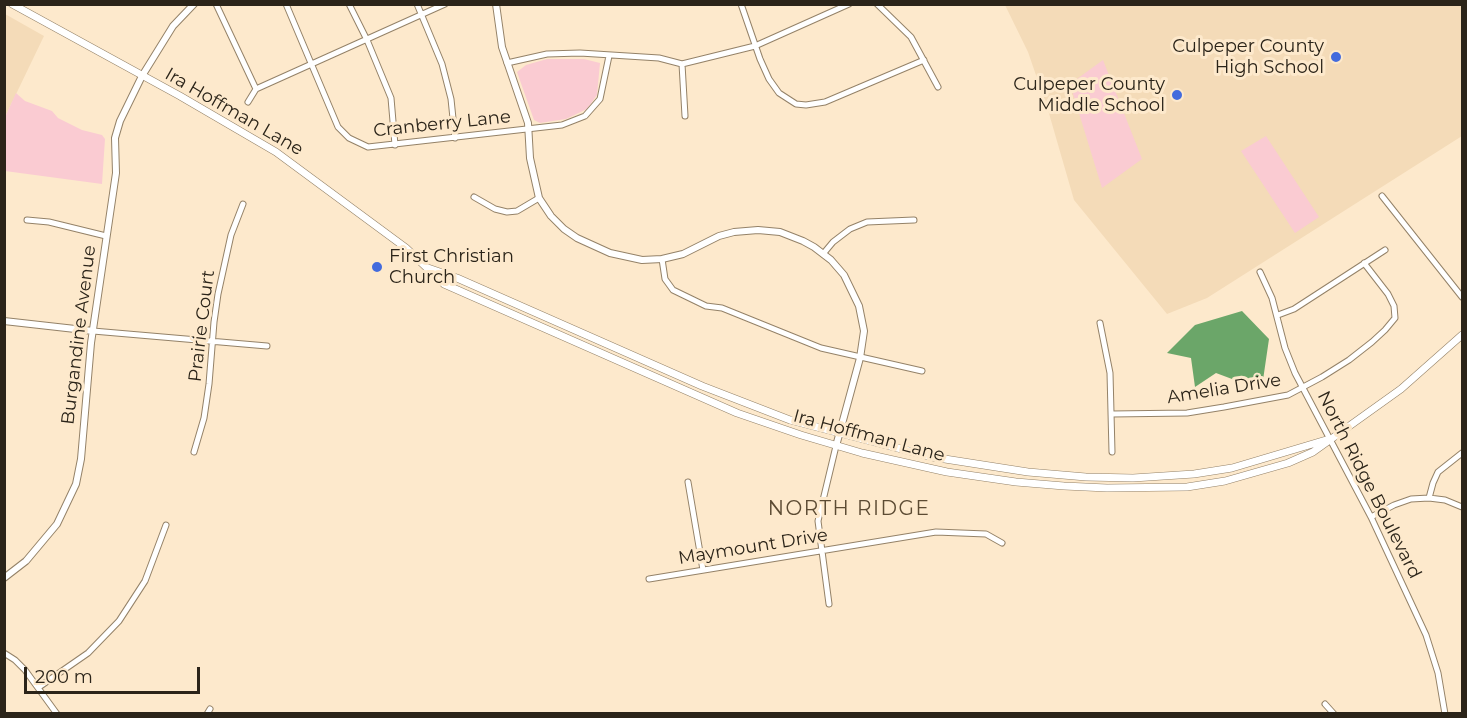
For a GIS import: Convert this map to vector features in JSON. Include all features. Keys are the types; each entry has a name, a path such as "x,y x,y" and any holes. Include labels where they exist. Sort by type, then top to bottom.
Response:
{"main road":[{"name":"Ira Hoffman Lane","path":"12,4 254,138 304,170 406,248 444,284 737,413 836,446 947,472 1016,482 1107,488 1175,487 1226,481 1288,463 1313,452 1401,389 1462,335"},
{"name":"Ira Hoffman Lane","path":"426,267 457,278 702,386 790,420 932,457 1028,472 1110,477 1194,474 1232,468 1331,438"}],"street":[{"name":"Burgandine Avenue","path":"4,578 26,561 57,524 76,484 81,459 93,332 117,173 115,138 120,122 142,76 173,26 194,4"},
{"path":"216,4 256,90"},
{"name":"Cranberry Lane","path":"286,4 310,66 338,127 349,138 368,147 395,146 562,125 585,116 600,99 609,56"},
{"path":"349,4 391,98 395,146"},
{"path":"417,4 442,64 451,99 455,138"},
{"path":"248,102 256,90 445,4"},
{"path":"496,4 502,47 524,107 532,168 539,198 557,223 577,238 621,256 642,260 662,259 683,254 727,233 758,230 790,235 823,254 844,275 859,306 864,331 861,358 819,516 821,550 829,604"},
{"path":"741,4 769,79 779,93 796,104 825,102 924,60"},
{"path":"507,63 547,54 659,58 682,64 755,46 849,4"},
{"path":"877,4 911,37 938,87"},
{"path":"682,64 685,116"},
{"path":"1382,196 1462,297"},
{"path":"474,197 495,209 507,212 517,211 539,198"},
{"name":"Prairie Court","path":"194,452 204,418 214,341 215,313 231,235 243,204"},
{"path":"27,219 106,236"},
{"path":"823,254 833,242 850,229 867,222 914,220"},
{"path":"1278,315 1294,309 1384,250"},
{"path":"662,259 665,279 673,290 706,306 722,308 821,348 922,371"},
{"name":"Amelia Drive","path":"1112,414 1187,413 1288,395 1304,388 1349,360 1385,330 1395,318 1396,312 1391,300 1364,263"},
{"name":"North Ridge Boulevard","path":"1260,272 1278,315 1285,348 1371,517 1426,635 1438,673 1445,714"},
{"path":"4,321 93,332 267,346"},
{"path":"1100,323 1110,373 1112,452"},
{"path":"1429,498 1432,483 1438,472 1462,453"},
{"path":"688,482 703,570"},
{"path":"1371,517 1411,499 1445,500 1462,507"},
{"path":"39,687 88,653 119,621 145,580 166,525"},
{"name":"Maymount Drive","path":"649,579 942,531 986,534 1002,543"},
{"path":"4,653 15,660 39,687 57,714"},
{"path":"1325,704 1334,714"}],"shaded area":[{"path":"1005,5 1462,5 1462,136 1207,298 1167,314 1074,200 1048,110 1028,52"},
{"path":"5,14 44,36 5,117"},
{"path":"547,59 584,59 600,63 597,95 587,109 566,119 540,123 534,120 517,72 526,65"},
{"path":"1103,60 1142,159 1102,188 1070,84"},
{"path":"16,93 25,101 52,111 58,118 82,130 102,135 105,139 102,184 5,171 5,117"},
{"path":"1266,136 1319,217 1295,233 1241,151"},
{"path":"1242,311 1269,339 1263,380 1248,385 1216,373 1195,387 1191,358 1167,353 1195,325"}],"place":[{"name":"Culpeper County High School","path":"1336,57"},
{"name":"Culpeper County Middle School","path":"1177,95"},
{"name":"First Christian Church","path":"377,267"}],"district":[{"name":"NORTH RIDGE","path":"849,509"}]}
